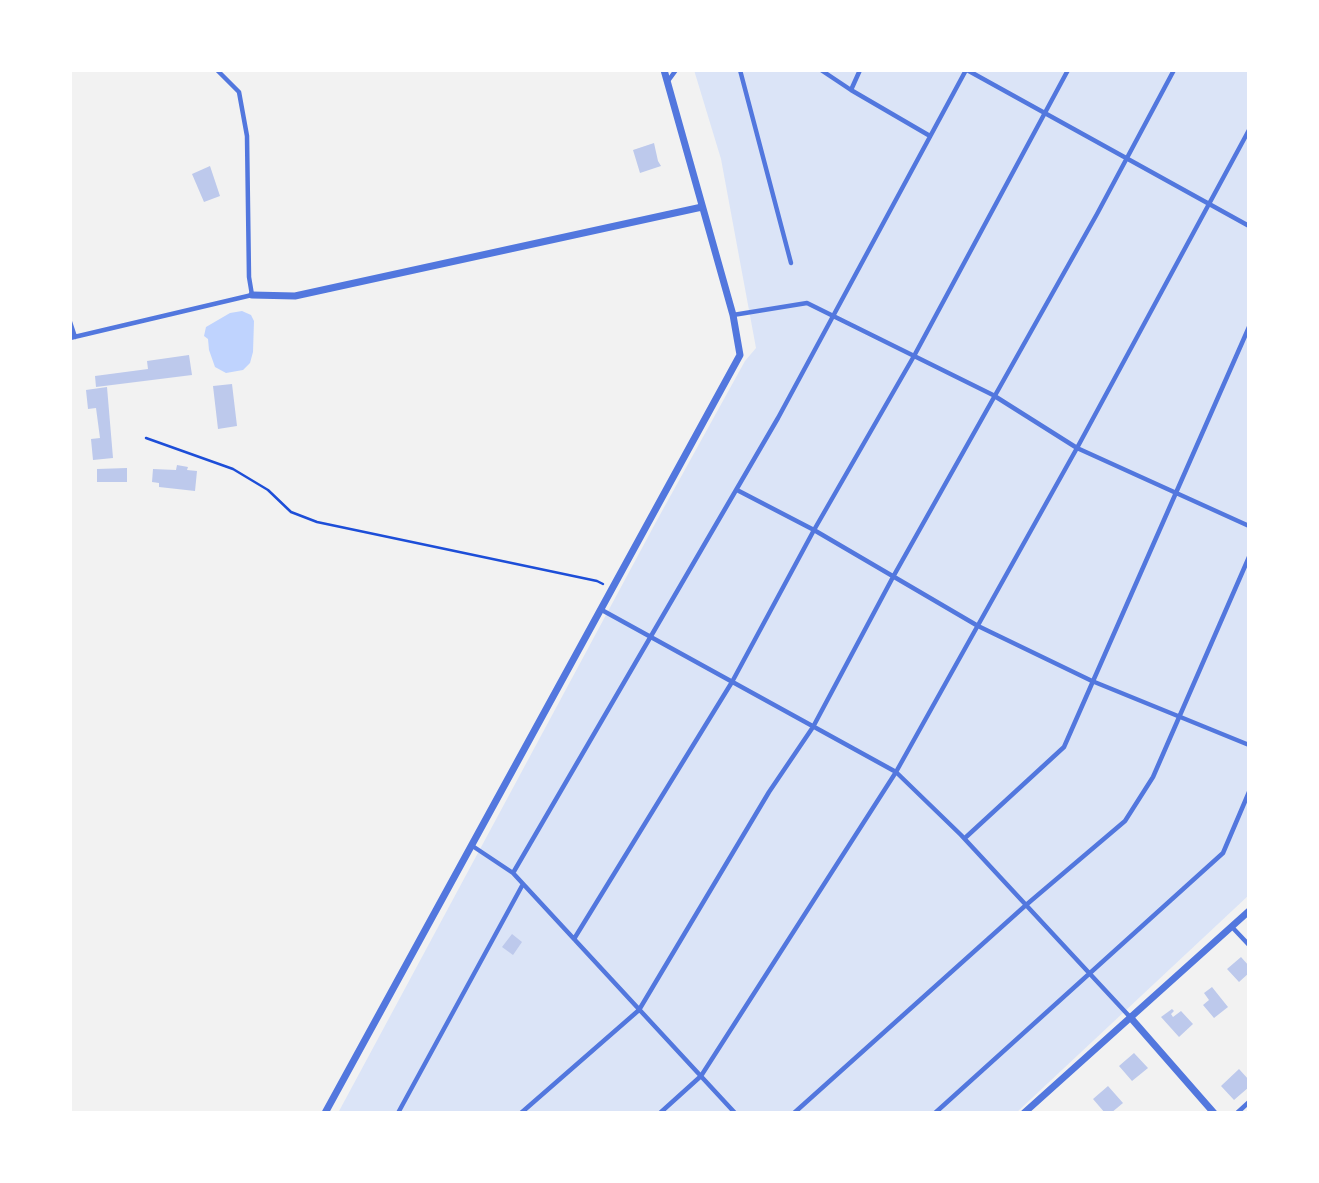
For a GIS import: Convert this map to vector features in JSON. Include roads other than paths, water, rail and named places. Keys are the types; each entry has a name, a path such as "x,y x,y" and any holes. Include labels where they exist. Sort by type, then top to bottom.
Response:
{"street":[{"path":"325,1113 740,355 733,315 664,70"},
{"path":"252,295 295,296 702,207"},
{"path":"1024,1113 1249,911"},
{"path":"1130,1017 1214,1113"}],"lane":[{"path":"70,322 72,338 252,295 249,277 247,136 239,92 217,70"},
{"path":"668,82 676,70"},
{"path":"740,70 791,263"},
{"path":"821,70 930,136"},
{"path":"851,90 860,70"},
{"path":"513,873 737,490 966,70 1249,226"},
{"path":"574,939 732,682 814,530 914,356 1069,70"},
{"path":"521,1113 639,1010 769,792 813,727 993,395 1097,215 1174,70"},
{"path":"660,1113 701,1076 896,772 1077,448 1249,130"},
{"path":"733,315 807,303 993,395 1077,448 1249,526"},
{"path":"965,839 1064,747 1174,492 1249,327"},
{"path":"737,490 814,530 978,626 1092,681 1249,746"},
{"path":"794,1113 1026,905 1125,821 1153,777 1249,557"},
{"path":"600,609 896,772 965,839 1130,1017"},
{"path":"936,1113 1223,852 1249,792"},
{"path":"471,844 513,873 735,1113"},
{"path":"398,1113 523,884"},
{"path":"1232,926 1249,946"},
{"path":"1237,1113 1249,1102"}],"water":[{"path":"242,311 251,315 254,321 253,352 250,363 243,370 226,373 215,367 208,339 204,336 206,327 230,313"}]}
